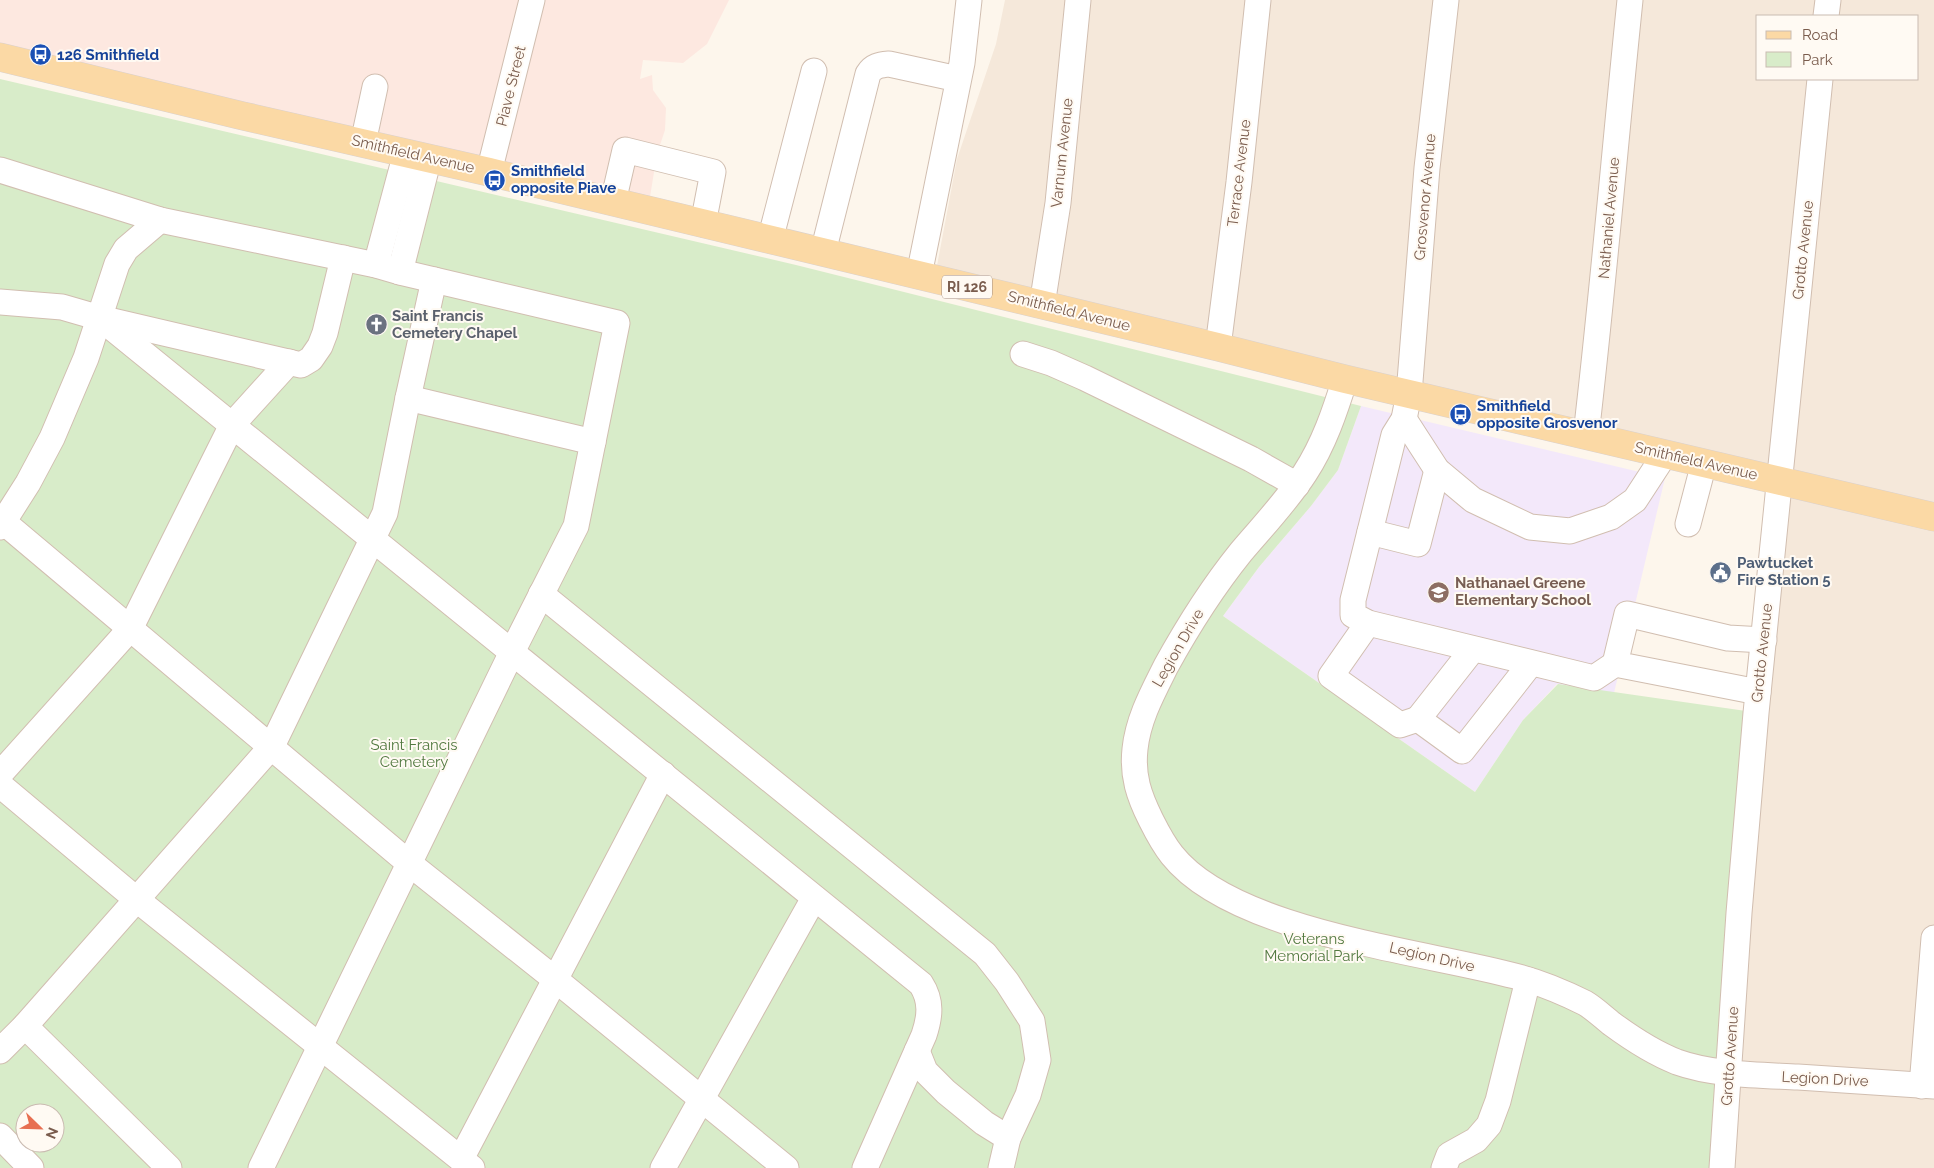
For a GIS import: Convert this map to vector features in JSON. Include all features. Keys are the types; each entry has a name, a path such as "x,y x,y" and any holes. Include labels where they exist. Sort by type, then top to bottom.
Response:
{"main road":[{"name":"Smithfield Avenue","path":"0,57 1218,346 1345,379 1407,407 1586,435 1934,517"}],"street":[{"name":"Piave Street","path":"489,172 532,0"},
{"path":"919,275 958,79 969,0"},
{"name":"Varnum Avenue","path":"1042,305 1058,203 1078,0"},
{"name":"Terrace Avenue","path":"1218,346 1258,0"},
{"name":"Grosvenor Avenue","path":"1407,407 1427,168 1446,0"},
{"name":"Nathaniel Avenue","path":"1586,435 1598,337 1630,0"},
{"path":"1826,15 1828,0"},
{"path":"823,252 868,74 871,69 878,65 889,64 958,79"},
{"path":"770,240 814,71"},
{"name":"Grotto Avenue","path":"1722,1168 1739,912 1758,692 1820,80"},
{"path":"363,143 375,87"},
{"path":"613,202 625,150 713,172 703,224"},
{"path":"376,265 417,155"},
{"path":"400,272 417,155"},
{"path":"0,170 160,220 376,265 617,322 576,526 512,652 261,1168"},
{"path":"160,220 126,250 117,264 100,318 52,438 28,483 1,522 272,746 410,864 556,980 786,1168"},
{"path":"0,302 62,307 100,318 301,364 311,359 320,346 325,333 342,258"},
{"path":"0,1051 25,1026 272,746 385,513 434,280"},
{"path":"100,318 921,984 927,994 930,1006 929,1020 865,1168"},
{"path":"1023,354 1085,378 1251,459 1297,485"},
{"path":"0,774 130,629 232,425 289,362"},
{"name":"Legion Drive","path":"1345,379 1323,441 1297,485 1213,590 1187,628 1143,714 1135,745 1133,771 1142,801 1155,828 1172,855 1197,878 1238,903 1268,916 1350,939 1448,960 1528,980 1562,992 1584,1003 1639,1042 1673,1060 1691,1066 1729,1074 1928,1086"},
{"path":"408,398 593,442"},
{"path":"1407,407 1437,470 1473,500 1530,527 1570,531 1611,517 1635,500 1665,454"},
{"path":"1407,407 1394,435 1353,600 1353,615 1368,623 1594,678 1615,664 1627,614 1728,638 1764,640"},
{"path":"1688,524 1704,463"},
{"path":"1370,532 1418,544 1437,470"},
{"path":"541,594 985,954 1007,982 1032,1021 1038,1060 1028,1095 1008,1138 1001,1168"},
{"path":"1368,623 1331,676 1400,725 1418,719 1473,649"},
{"path":"1418,719 1462,751 1531,663"},
{"path":"1615,664 1758,692"},
{"path":"0,785 136,899 466,1164 556,980 663,774"},
{"path":"663,1168 814,898"},
{"path":"1928,1086 1934,938"},
{"path":"1444,1168 1449,1155 1476,1140 1489,1125 1498,1101 1528,980"},
{"path":"25,1026 169,1168"},
{"path":"917,1051 925,1071 946,1092 984,1123 1008,1138"},
{"path":"0,1136 31,1168"}],"shaded area":[{"path":"0,0 729,0 707,44 683,63 643,60 640,79 652,75 653,90 666,108 665,130 657,154 648,209 0,58"},
{"path":"1005,0 1934,0 1934,1168 1724,1168 1777,480 936,271 957,159 996,44"},
{"name":"Nathanael Greene Elementary School","path":"1361,406 1665,478 1614,693 1557,684 1523,720 1475,792 1223,616 1259,567 1311,506 1338,470"}],"green space":[{"name":"Saint Francis Cemetery","path":"0,79 796,265 1361,406 1338,470 1311,506 1259,567 1223,616 1475,792 1523,720 1558,684 1746,711 1712,1168 0,1168"}],"place":[{"name":"126 Smithfield","path":"41,55"},
{"name":"Smithfield opposite Piave","path":"495,180"},
{"name":"Saint Francis Cemetery Chapel","path":"376,325"},
{"name":"Smithfield opposite Grosvenor","path":"1461,415"},
{"name":"Pawtucket Fire Station 5","path":"1721,572"},
{"name":"Nathanael Greene Elementary School","path":"1439,592"}],"park label":[{"name":"Veterans Memorial Park","path":"1314,948"}]}
